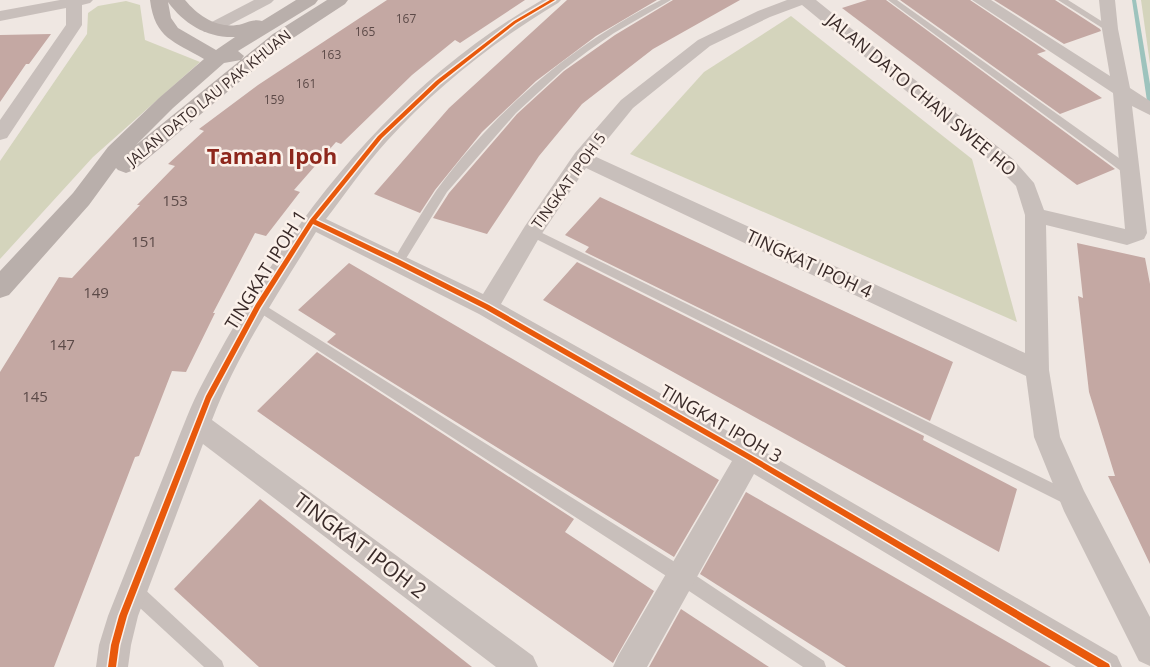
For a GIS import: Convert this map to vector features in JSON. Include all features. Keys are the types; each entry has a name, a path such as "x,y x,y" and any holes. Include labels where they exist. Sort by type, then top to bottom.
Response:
{"main road":[{"path":"159,0 164,27 170,32 226,54 247,52 300,14 332,0"},
{"path":"175,0 185,13 210,28 225,31 245,30 282,16"},
{"path":"138,155 161,123 193,93 228,65 226,54 179,21 175,0"},
{"name":"JALAN DATO LAU PAK KHUAN","path":"0,288 81,199 116,152 166,103 226,54 309,0"},
{"name":"JALAN DATO LAU PAK KHUAN","path":"81,199 138,155 280,38 339,0"}],"street":[{"path":"210,28 266,0"},
{"name":"TINGKAT IPOH 1","path":"112,667 114,645 123,616 208,398 258,306 312,221 380,137 438,82 514,22 553,0"},
{"name":"TINGKAT IPOH 5","path":"486,307 532,232 582,158 626,104 704,43 764,14 801,0"},
{"name":"JALAN DATO CHAN SWEE HO","path":"806,0 1012,168 1025,182 1031,196 1035,215 1037,370 1047,438 1074,501 1150,650"},
{"path":"980,0 1150,109"},
{"path":"1035,215 1119,236 1133,236 1136,233 1122,91 1110,28 1107,0"},
{"path":"0,16 78,1 75,23 0,134"},
{"name":"TINGKAT IPOH 4","path":"582,158 1037,370"},
{"name":"TINGKAT IPOH 3","path":"312,221 486,307 748,457 1106,667"},
{"name":"TINGKAT IPOH 2","path":"198,425 522,667"},
{"path":"629,667 748,457"}],"lane":[{"path":"398,262 441,193 493,130 531,92 571,58 615,28 667,0"},
{"path":"892,0 1129,171"},
{"path":"1062,0 1110,28"},
{"path":"532,232 1074,501"},
{"path":"258,306 680,575 818,667"},
{"path":"133,590 216,667"}],"green space":[{"path":"1141,0 1150,0 1150,64"},
{"path":"126,1 140,5 145,40 200,62 93,157 0,259 0,161 87,34 88,13 98,6"},
{"path":"791,16 972,159 1017,322 630,154 704,72"}],"building":[{"path":"387,0 525,0 460,43 455,40 412,75 341,144 336,142 294,190 300,192 266,236 255,233 213,313 215,313 186,372 172,371 139,456 135,457 54,667 0,667 0,372 59,277 72,278 140,205 137,205 175,166 168,164 204,131 199,129 258,85"},
{"path":"567,0 657,0 596,36 536,81 482,132 435,190 420,213 374,194 449,108"},
{"path":"673,0 740,0 653,49 582,104 539,156 487,234 433,218 449,193 517,114 564,71 615,35"},
{"path":"867,0 886,0 1115,169 1077,185 842,8"},
{"path":"900,0 970,0 1046,51 1037,54 1102,98 1060,114"},
{"path":"994,0 1055,0 1101,31 1064,44"},
{"path":"51,34 29,64 26,64 0,102 0,35"},
{"path":"600,197 953,362 930,421 585,252 589,247 565,235"},
{"path":"1077,243 1145,258 1150,284 1150,564 1108,476 1115,476 1089,392 1078,296 1083,298"},
{"path":"577,262 924,436 923,440 1017,489 999,552 543,300"},
{"path":"349,263 719,480 674,557 327,342 336,334 298,310"},
{"path":"317,352 574,519 565,532 654,591 613,663 257,411"},
{"path":"746,492 1051,667 846,667 700,574"},
{"path":"260,499 472,667 259,667 174,589"},
{"path":"681,609 769,667 649,667"}],"waterway":[{"path":"1134,0 1150,101"}],"cycle path":[{"path":"112,667 115,645 123,616 208,398 258,306 312,221 380,137 438,82 515,22 553,0"},
{"path":"312,221 487,307 749,457 1106,667"}],"district":[{"name":"Taman Ipoh","path":"272,156"}]}
